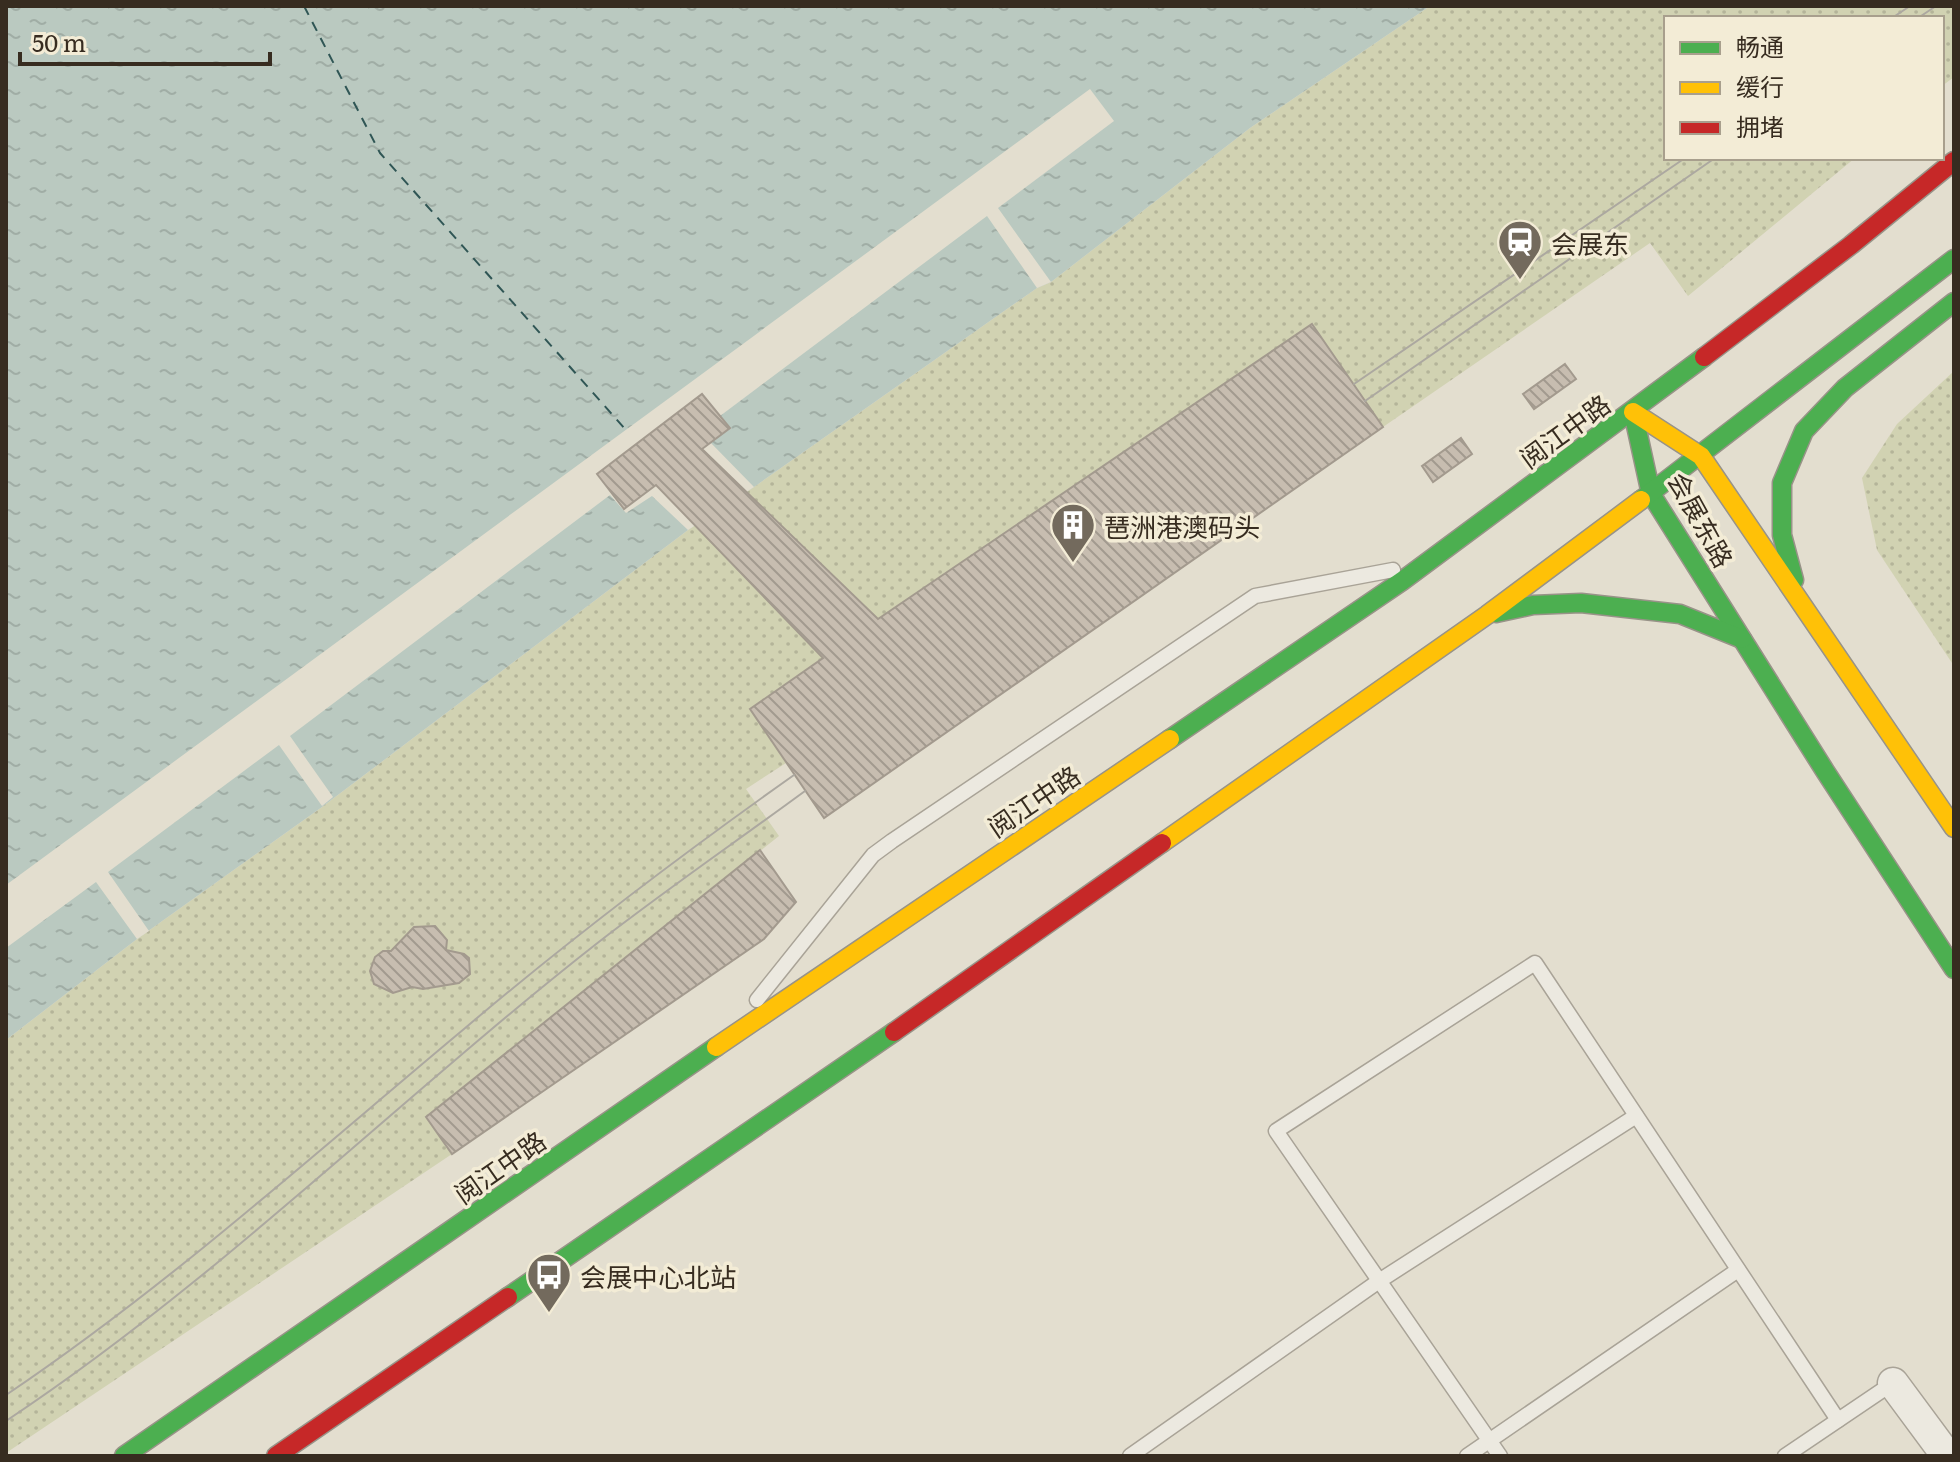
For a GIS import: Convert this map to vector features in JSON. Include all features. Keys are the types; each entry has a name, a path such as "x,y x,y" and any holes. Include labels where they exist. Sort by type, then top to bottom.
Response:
{"main road":[{"name":"阅江中路","path":"124,1456 1424,564 1633,412 1839,254 1954,161"},
{"path":"276,1456 844,1067 1487,615 1701,456 1954,259"},
{"path":"1798,597 1782,535 1782,483 1804,431 1845,388 1954,302"},
{"name":"会展东路","path":"1633,412 1701,456 1954,828"},
{"name":"会展东路","path":"1633,412 1651,494 1954,969"},
{"path":"1487,615 1533,605 1581,603 1680,614 1742,639"}],"street":[{"path":"1893,1383 1947,1456"}],"lane":[{"path":"724,1042 873,855 892,841 1255,596 1424,564"},
{"path":"1500,1456 1276,1131 1535,963 1838,1420"},
{"path":"1130,1456 1379,1281 1636,1116"},
{"path":"1467,1456 1738,1270"},
{"path":"1785,1456 1893,1383"}],"green space":[{"path":"1430,6 1954,6 1954,77 1944,84 1944,16 1664,16 1664,160 1853,160 1688,296 1650,243 1383,427 1312,325 750,709 786,763 746,789 779,836 426,1117 452,1154 6,1453 6,1040 137,939 322,807 688,530 1037,288 1051,282 1250,128"},
{"path":"1954,371 1954,666 1877,550 1862,478 1897,424"}],"water":[{"path":"6,6 1430,6 1250,128 1051,282 1037,288 688,530 322,807 137,939 6,1040"}],"pier":[{"path":"1090,89 1114,121 998,208 1051,282 1037,288 987,216 720,416 710,442 754,487 688,530 652,496 626,513 610,495 290,736 333,797 322,806 279,745 108,872 149,931 137,939 96,882 6,948 6,885"}],"building":[{"name":"琶洲港澳码头","path":"1312,324 1383,427 824,818 750,709 823,658 656,485 624,509 597,474 702,394 730,428 702,449 878,619"},
{"path":"1565,364 1576,379 1534,409 1523,394"},
{"path":"1461,438 1472,454 1433,482 1422,466"},
{"path":"760,850 796,902 764,939 452,1154 426,1117"},
{"path":"435,926 447,940 446,950 469,958 470,974 459,983 423,989 412,987 393,993 374,984 370,971 375,957 383,951 391,951 414,927"}],"ferry route":[{"path":"304,6 380,153 626,430"}],"tram line":[{"path":"1895,16 1910,6"},
{"path":"1921,16 1936,6"},
{"path":"1354,384 1682,160"},
{"path":"1365,401 1712,160"},
{"path":"6,1395 183,1264 585,930 794,775"},
{"path":"6,1421 161,1308 600,941 805,791"}],"traffic: fast":[{"path":"1641,500 1954,259"},
{"path":"1794,580 1782,535 1782,483 1804,431 1845,388 1954,302"},
{"path":"1170,739 1402,581 1704,357"},
{"path":"1633,412 1651,494 1954,969"},
{"path":"1496,613 1533,605 1581,603 1680,614 1742,639"},
{"path":"508,1297 894,1032"},
{"path":"124,1456 716,1047"}],"traffic: slow":[{"path":"1633,412 1701,456 1954,828"},
{"path":"1162,843 1487,615 1641,500"},
{"path":"716,1047 1170,739"}],"traffic: jam":[{"path":"1704,357 1851,245 1954,161"},
{"path":"894,1032 1162,843"},
{"path":"276,1456 508,1297"}],"place":[{"name":"会展东","path":"1520,281"},
{"name":"琶洲港澳码头","path":"1073,564"},
{"name":"会展中心北站","path":"549,1314"}]}
